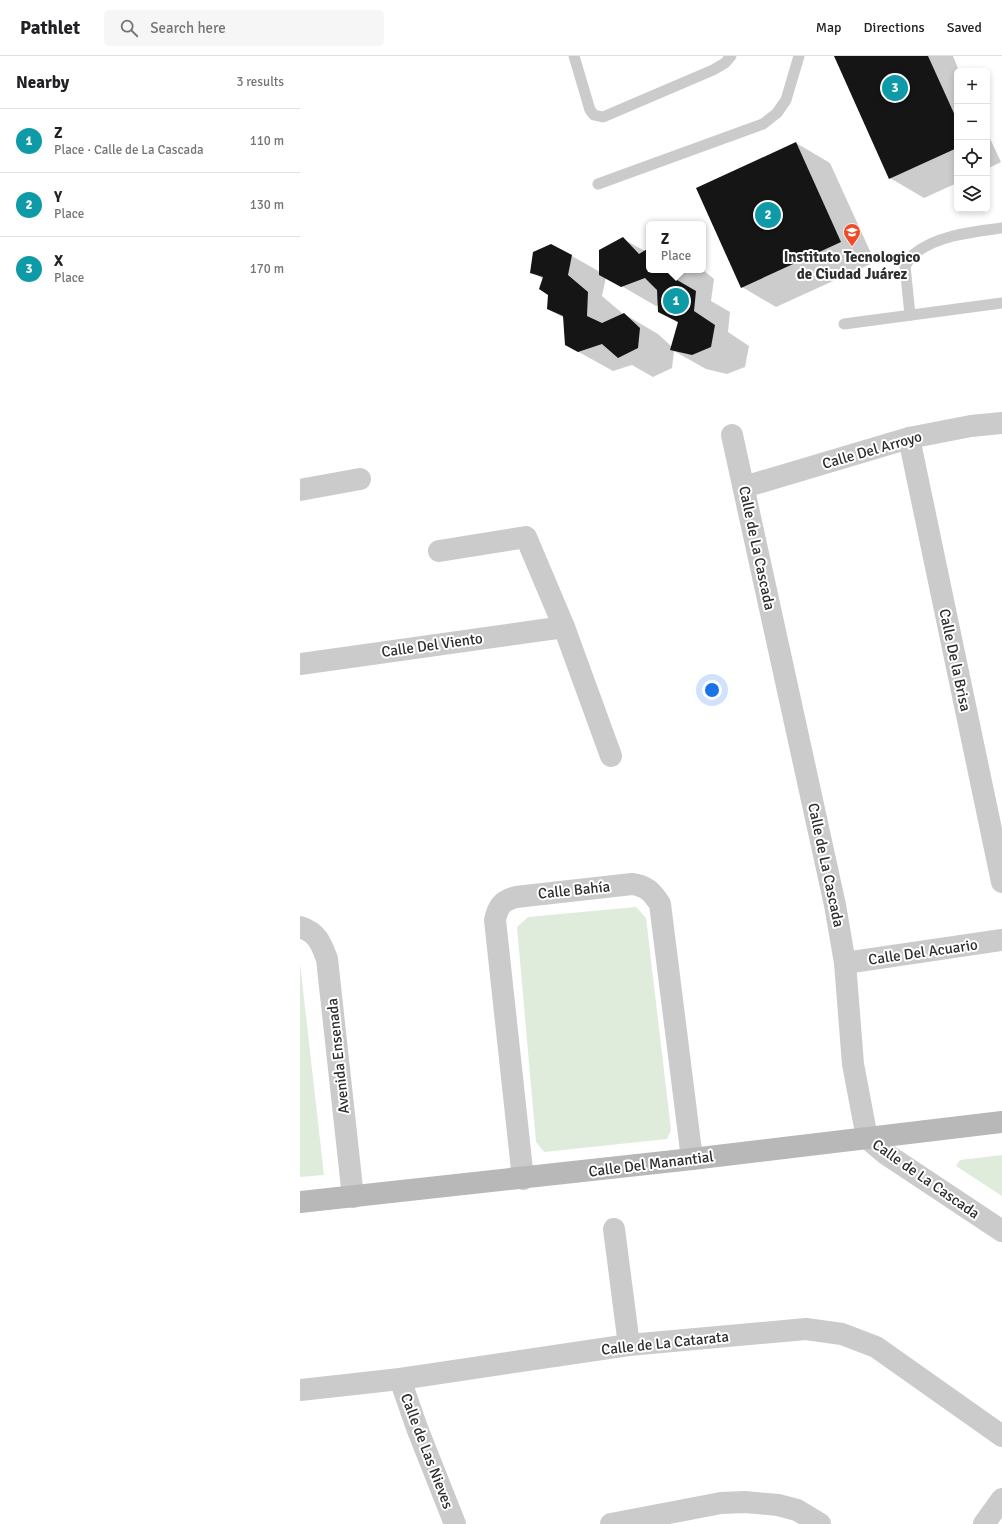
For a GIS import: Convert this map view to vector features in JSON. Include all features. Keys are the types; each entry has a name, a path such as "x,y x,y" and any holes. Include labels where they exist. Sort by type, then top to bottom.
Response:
{"street":[{"name":"Calle Del Arroyo","path":"744,487 909,438 971,426 1002,423"},
{"name":"Calle de La Cascada","path":"732,435 835,905 845,963 853,1064 867,1138 886,1154 1002,1231"},
{"name":"Calle De la Brisa","path":"909,438 1002,882"},
{"path":"300,490 360,479"},
{"path":"439,551 526,536 564,627 611,756"},
{"name":"Calle Del Viento","path":"300,664 564,627"},
{"name":"Calle Bahía","path":"523,1179 495,920 497,910 502,904 509,899 524,896 632,884 640,885 652,892 660,904 692,1159"},
{"name":"Avenida Ensenada","path":"300,926 314,933 321,942 327,959 354,1197"},
{"name":"Calle Del Acuario","path":"845,963 1002,940"},
{"name":"Calle Del Manantial","path":"300,1202 523,1179 1002,1122"},
{"path":"614,1229 629,1345"},
{"name":"Calle de La Catarata","path":"300,1390 400,1379 629,1345 806,1329 842,1334 876,1347 1002,1436"},
{"name":"Calle de Las Nieves","path":"400,1379 417,1428 455,1524"},
{"path":"984,1524 1002,1499"},
{"path":"612,1524 720,1503 745,1502 778,1505 798,1510 820,1524"}],"lane":[{"path":"574,56 590,110 594,115 603,117 713,70 725,63 731,56"},
{"path":"598,184 763,124 777,113 786,100 798,56"},
{"path":"910,315 905,266 913,255 925,247 945,238 966,233 1002,228"},
{"path":"844,324 1002,303"}],"green space":[{"path":"636,907 646,918 671,1130 667,1139 544,1152 536,1142 517,927 528,917"},
{"path":"300,963 324,1175 300,1177"},
{"path":"1002,1155 1002,1196 956,1166 960,1160"}],"building":[{"path":"834,56 928,56 954,113 954,149 889,179"},
{"path":"796,142 841,242 741,288 696,188"},
{"path":"623,237 639,254 646,250 646,273 678,273 677,280 696,291 694,311 715,325 711,347 692,355 670,350 678,322 658,312 657,290 645,278 621,287 599,275 599,250"},
{"path":"551,244 572,255 568,275 588,292 587,316 602,323 624,313 640,328 638,348 618,358 602,344 578,352 565,345 563,316 547,309 548,295 539,289 543,277 530,273 533,252"}],"place":[{"name":"X","path":"895,88"},
{"name":"Y","path":"768,215"},
{"name":"Instituto Tecnologico de Ciudad Juárez","path":"852,247"},
{"name":"Z","path":"676,301"}]}
